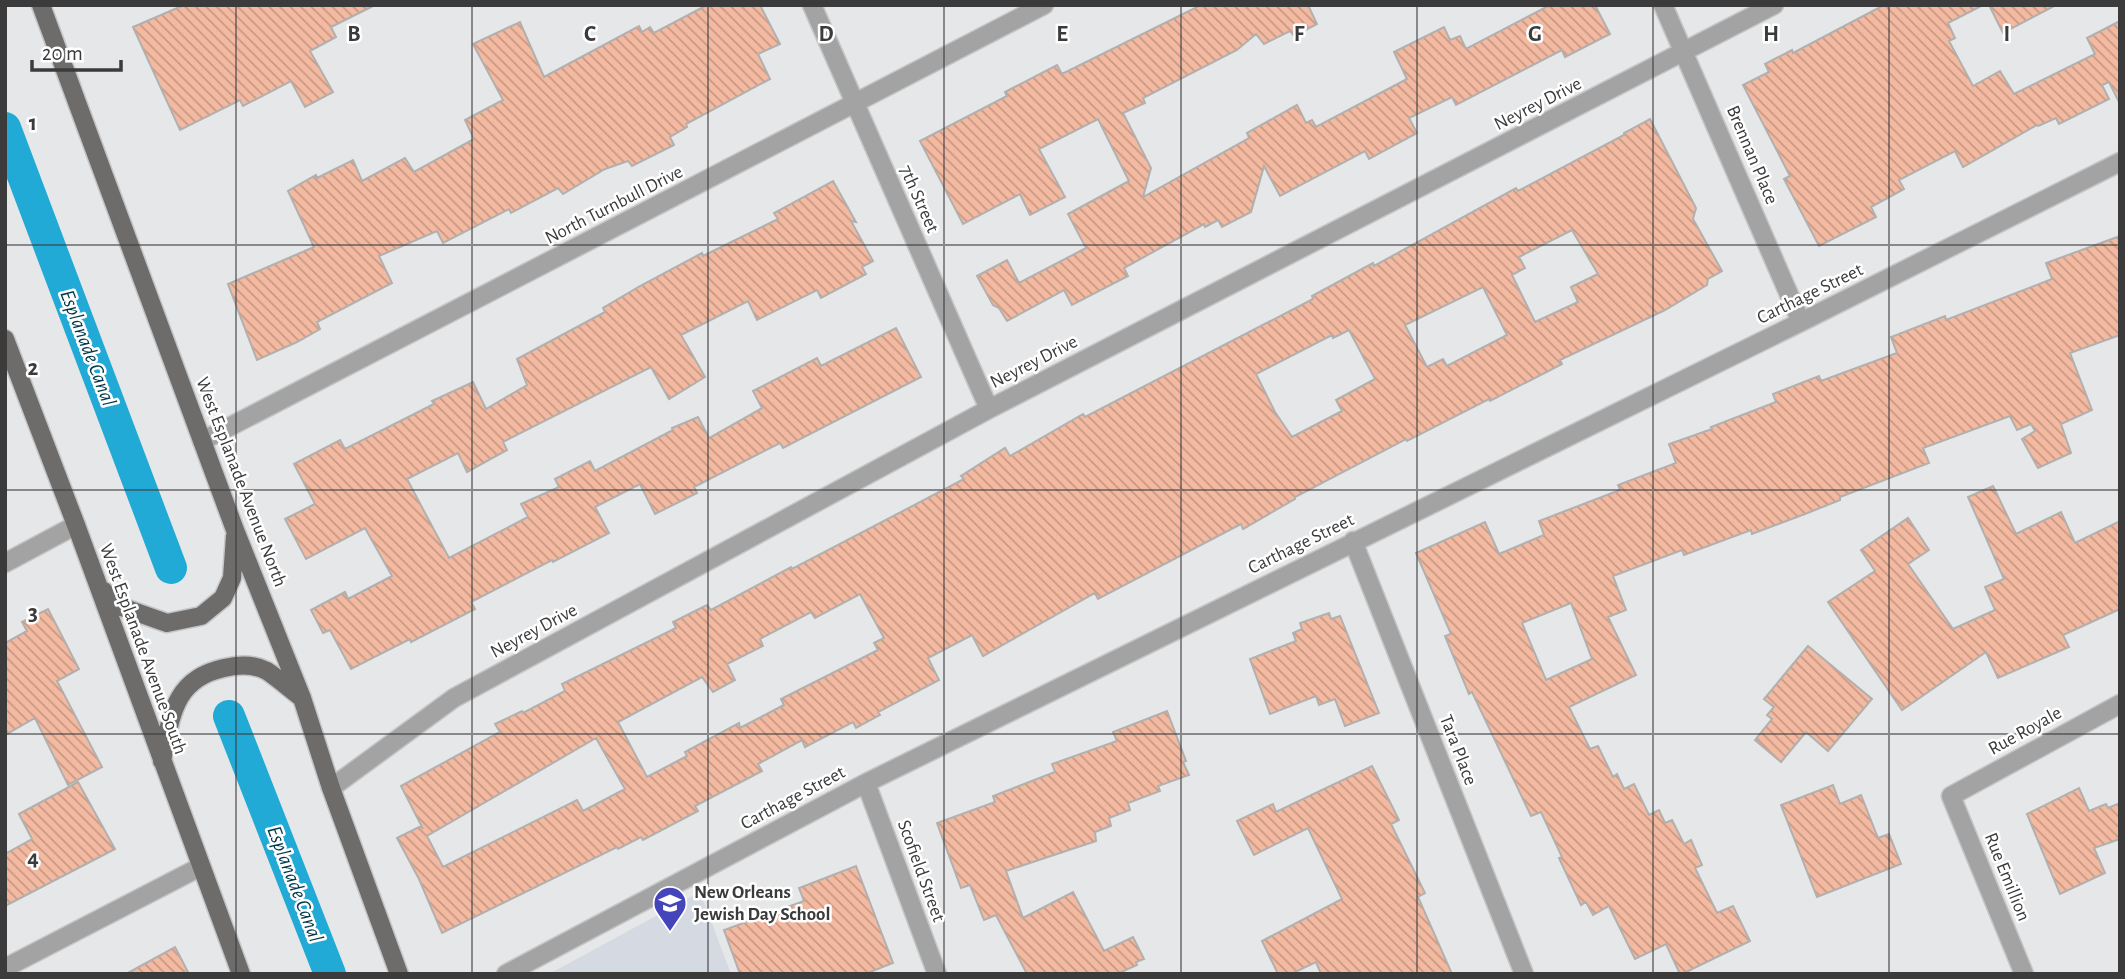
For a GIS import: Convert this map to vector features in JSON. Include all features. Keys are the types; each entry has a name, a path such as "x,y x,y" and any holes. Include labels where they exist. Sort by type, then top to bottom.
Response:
{"main road":[{"name":"West Esplanade Avenue North","path":"46,7 202,441 302,698 331,788 399,974"},
{"name":"West Esplanade Avenue South","path":"5,339 241,974"},
{"path":"94,577 113,604 140,615 167,623 201,616 223,598 232,578 235,530"},
{"path":"162,762 173,710 188,684 213,670 238,664 264,670 302,698"}],"street":[{"name":"7th Street","path":"812,5 989,409"},
{"name":"North Turnbull Drive","path":"202,441 1044,5"},
{"name":"Brennan Place","path":"1664,5 1801,322"},
{"name":"Neyrey Drive","path":"331,788 454,698 989,409 1774,5"},
{"name":"Carthage Street","path":"506,974 866,783 2120,162"},
{"path":"5,563 76,525"},
{"name":"Tara Place","path":"1353,541 1524,974"},
{"name":"Rue Royale","path":"1951,796 2120,704"},
{"name":"Scofield Street","path":"866,783 937,974"},
{"name":"Rue Emillion","path":"1951,796 2024,974"},
{"path":"5,968 200,867"}],"shaded area":[{"name":"New Orleans Jewish Day School","path":"700,892 731,974 549,974"}],"building":[{"path":"184,5 375,5 331,27 336,37 310,51 333,92 305,107 291,81 243,106 240,100 180,130 133,27"},
{"path":"707,5 760,5 780,44 758,54 770,79 686,124 687,127 670,137 674,145 632,166 628,161 605,169 563,194 558,188 511,213 509,209 443,243 437,231 379,256 392,283 317,322 320,329 257,360 228,284 314,247 288,191 316,175 317,178 353,160 362,181 405,158 414,172 474,139 465,120 503,100 473,44 520,22 544,77 639,26 642,32 650,27 654,33"},
{"path":"1201,5 1308,5 1317,24 1294,36 1290,31 1264,44 1256,34 1237,50 1143,98 1145,103 1123,113 1151,168 1143,197 1249,138 1247,133 1297,105 1306,123 1312,120 1316,127 1407,79 1394,52 1444,27 1450,40 1460,36 1466,49 1550,5 1595,5 1610,34 1565,57 1562,50 1456,105 1452,97 1409,118 1417,133 1369,159 1365,151 1280,196 1264,166 1251,212 1222,227 1218,220 1205,227 1204,224 1124,268 1128,276 1072,305 1064,290 1007,321 999,308 993,305 977,276 1007,260 1019,283 1086,248 1068,214 1129,181 1098,119 1039,149 1065,197 1030,215 1020,194 963,224 920,141 1007,96 1005,92 1057,65 1062,74"},
{"path":"1884,5 1983,5 1948,23 1955,38 1949,41 1973,86 2000,71 2014,94 2095,54 2087,38 2120,21 2120,104 2109,82 2102,85 2109,99 2059,124 2056,118 2037,125 1963,167 1955,151 1899,180 1904,189 1871,207 1876,217 1819,246 1784,179 1790,176 1743,85 1769,72 1765,64 1792,50 1793,53"},
{"path":"1989,5 2056,5 2003,33"},
{"path":"1650,119 1696,208 1693,219 1722,271 1708,279 1707,285 1665,310 1560,360 1562,364 1407,441 1406,439 1295,497 1243,529 1241,524 1098,599 1095,593 983,656 972,635 928,658 939,680 878,712 880,715 856,728 853,722 805,747 802,740 758,764 762,771 695,806 698,811 643,840 641,837 618,849 617,847 442,933 419,879 397,838 421,826 423,829 401,786 500,732 495,724 565,691 562,684 676,628 673,622 707,605 711,610 791,567 792,569 964,479 961,476 1005,448 1010,456 1083,414 1085,417 1313,299 1312,296 1373,263 1374,266 1516,188 1518,191","holes":["1572,230 1598,274 1571,287 1578,302 1535,322 1512,275 1525,268 1519,257","1483,287 1507,335 1447,366 1443,359 1427,367 1405,325","1349,330 1375,379 1336,400 1342,411 1292,437 1275,412 1256,374 1332,335 1333,338","860,594 884,638 874,643 878,650 781,699 784,705 740,728 739,723 685,752 687,756 647,777 618,722 702,677 713,692 735,680 727,664 763,646 760,639 811,612 815,618","596,738 625,789 583,811 577,800 443,867 427,836"]},
{"path":"833,181 856,222 851,221 873,261 862,267 866,274 821,298 817,290 757,320 748,301 681,335 705,377 669,399 651,367 503,442 507,450 467,472 458,453 407,479 449,558 528,517 521,504 559,487 555,479 590,461 595,471 673,430 672,428 698,417 709,438 762,408 753,391 817,358 821,366 896,328 921,377 783,448 780,443 694,487 697,493 655,514 640,484 595,507 609,533 471,602 475,609 351,669 330,630 323,633 311,610 345,592 348,599 392,576 365,528 306,559 285,519 315,504 294,464 340,440 345,449 434,404 432,401 473,382 486,409 527,385 517,359 605,312 603,308 640,286 702,253 703,256 778,219 774,213"},
{"path":"2120,236 2120,335 2070,353 2092,410 2061,424 2071,453 2038,468 2022,439 2035,431 2031,424 2017,430 2010,416 1923,448 1929,463 1840,497 1840,500 1752,534 1751,530 1684,555 1682,550 1613,576 1626,610 1608,617 1636,675 1569,707 1590,749 1598,746 1613,777 1617,774 1624,789 1634,784 1649,815 1659,810 1665,823 1672,820 1684,844 1691,840 1702,865 1695,868 1717,913 1733,906 1750,941 1682,974 1666,944 1635,959 1609,906 1593,915 1586,902 1581,905 1541,812 1531,816 1472,692 1469,694 1445,636 1451,634 1416,553 1485,522 1499,554 1544,535 1539,521 1620,490 1618,485 1676,463 1669,444 1776,402 1773,394 1819,376 1821,381 1897,353 1891,337 1945,316 1946,320 2052,279 2046,263","holes":["1571,603 1592,659 1546,680 1522,623"]},
{"path":"1993,486 2016,534 2061,512 2075,543 2120,521 2120,609 2063,635 2069,647 1998,678 1986,652 1902,710 1828,602 1875,571 1861,550 1908,518 1929,550 1908,564 1953,629 1995,610 1985,587 2004,579 1968,497"},
{"path":"48,609 79,669 57,681 102,767 68,785 35,718 5,735 5,643 27,631 22,622"},
{"path":"1329,613 1331,619 1340,616 1379,713 1345,726 1335,699 1319,705 1316,696 1270,714 1250,659 1296,641 1293,633 1302,629 1300,623"},
{"path":"1808,646 1872,699 1828,751 1806,732 1781,762 1755,740 1772,719 1767,715 1774,707 1764,699"},
{"path":"1167,711 1189,775 1158,786 1160,791 1128,803 1130,810 1109,818 1111,826 1095,832 1096,841 1006,871 1023,918 1073,892 1104,951 1133,937 1144,959 1117,974 1027,974 996,915 984,920 970,885 961,888 937,823 995,802 993,796 1055,772 1052,764 1117,741 1113,732"},
{"path":"1372,766 1399,820 1391,824 1425,893 1418,897 1452,974 1321,974 1316,962 1291,974 1278,974 1262,941 1342,899 1308,828 1254,855 1237,821 1273,804 1276,812"},
{"path":"78,782 115,849 5,906 5,854 32,839 19,814"},
{"path":"1833,785 1840,804 1861,795 1878,838 1889,834 1901,864 1817,897 1781,805"},
{"path":"2079,788 2089,811 2106,804 2108,808 2120,803 2120,839 2094,848 2105,873 2060,894 2027,814"},
{"path":"856,866 893,963 865,974 740,974 724,930 804,901 799,888"},
{"path":"175,947 189,974 126,974"}],"waterway":[{"name":"Esplanade Canal","path":"5,128 171,568"},
{"name":"Esplanade Canal","path":"229,716 330,974"}],"place":[{"name":"New Orleans Jewish Day School","path":"670,933"}]}
